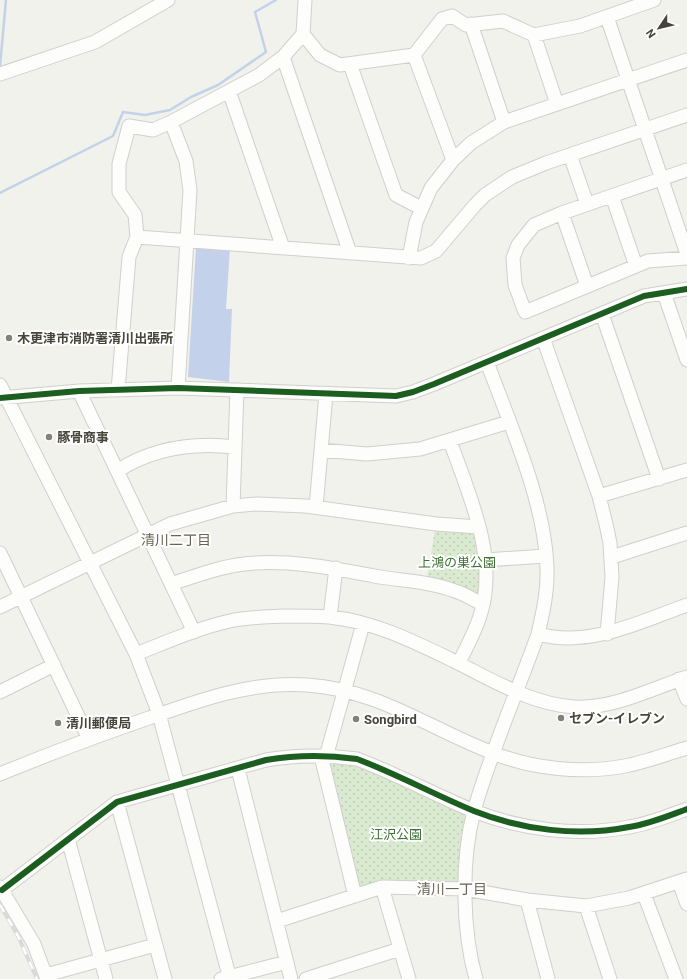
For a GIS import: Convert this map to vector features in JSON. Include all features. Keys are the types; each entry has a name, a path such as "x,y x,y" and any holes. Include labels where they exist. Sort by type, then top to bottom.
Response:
{"street":[{"path":"0,74 95,42 168,0"},
{"path":"118,390 129,258 137,236 135,215 119,192 118,164 129,126 153,130 172,122 259,75 283,57 303,34 305,0"},
{"path":"303,34 320,55 340,65 414,55 442,19 452,16 466,25 503,21 534,35 580,26 654,0"},
{"path":"607,17 687,254"},
{"path":"470,24 504,122"},
{"path":"534,35 557,104"},
{"path":"414,55 452,160"},
{"path":"283,57 350,253"},
{"path":"409,258 416,222 431,188 452,160 471,143 504,122 687,60"},
{"path":"350,64 396,195 421,208"},
{"path":"229,91 283,248"},
{"path":"137,236 421,258 436,251 485,195 512,177 527,170 687,115"},
{"path":"172,122 182,146 189,176 190,190 178,388"},
{"path":"570,155 587,204"},
{"path":"687,170 587,204 534,225 518,245 513,258 515,285 526,312 648,261 687,258"},
{"path":"612,196 636,266"},
{"path":"562,213 587,286"},
{"path":"3,398 79,390 178,388 396,396 413,392 434,384 644,296 687,289"},
{"path":"664,292 687,360"},
{"path":"602,314 659,479"},
{"path":"543,338 599,496 612,557 611,598 607,634"},
{"path":"476,979 471,961 464,914 468,843 474,811 538,634 547,589 543,528 536,501 487,362"},
{"path":"0,385 3,398 90,562 136,654 159,714 226,978 287,962"},
{"path":"79,390 194,632"},
{"path":"233,506 237,390"},
{"path":"316,507 326,394"},
{"path":"321,450 380,453 420,449 509,422"},
{"path":"450,441 479,527 487,570 480,616 459,663"},
{"path":"117,470 148,454 166,450 205,445 235,447"},
{"path":"599,496 687,470"},
{"path":"0,607 147,534 188,517 233,506 281,504 316,507 436,524 479,527"},
{"path":"612,557 687,532"},
{"path":"0,553 89,739"},
{"path":"485,560 546,556"},
{"path":"171,584 215,570 245,564 293,564 336,568 440,587 455,591 482,604"},
{"path":"330,617 336,568"},
{"path":"538,634 551,638 587,637 607,634 687,605"},
{"path":"136,654 194,632 230,621 262,617 330,617 363,624 422,646 517,692 542,702 559,705 592,706 627,699 683,678 687,699"},
{"path":"355,896 324,756 345,690 363,624"},
{"path":"0,692 54,665"},
{"path":"0,774 89,739 159,714 220,694 260,686 307,685 345,690 383,702 494,753 538,765 577,770 622,766 646,761 687,748"},
{"path":"155,945 46,977 34,944 1,889 117,802 266,760 290,756 324,756 357,759 474,811 515,824 545,830 585,832 629,828 687,809"},
{"path":"238,769 291,979"},
{"path":"117,802 165,979"},
{"path":"68,838 106,979"},
{"path":"277,921 382,887 466,889 527,900 586,906 644,894 683,881 687,904"},
{"path":"382,887 409,979"},
{"path":"644,894 676,979"},
{"path":"527,900 548,979"},
{"path":"586,906 610,979"},
{"path":"306,979 400,949"}],"green space":[{"name":"上鴻の巣公園","path":"436,524 479,527 482,604 426,583"},
{"name":"江沢公園","path":"326,757 357,759 474,811 465,889 355,896"}],"water":[{"path":"196,247 230,248 226,309 232,309 229,382 188,377"}],"waterway":[{"path":"0,66 6,0"},
{"path":"0,193 113,136 123,112 145,115 170,110 191,97 218,85 266,52 255,12 276,0"}],"railway":[{"path":"0,905 18,936 37,979"}],"cycle path":[{"path":"0,398 79,391 178,388 396,396 413,392 434,384 644,296 687,289"},
{"path":"2,890 117,802 277,758 312,756 357,759 492,818 550,830 610,830 644,824 687,809"}],"place":[{"name":"木更津市消防署清川出張所","path":"9,338"},
{"name":"豚骨商事","path":"49,437"},
{"name":"セブン-イレブン","path":"561,718"},
{"name":"Songbird","path":"356,719"},
{"name":"清川郵便局","path":"58,723"}],"district":[{"name":"清川二丁目","path":"176,540"},
{"name":"清川一丁目","path":"452,889"}]}
